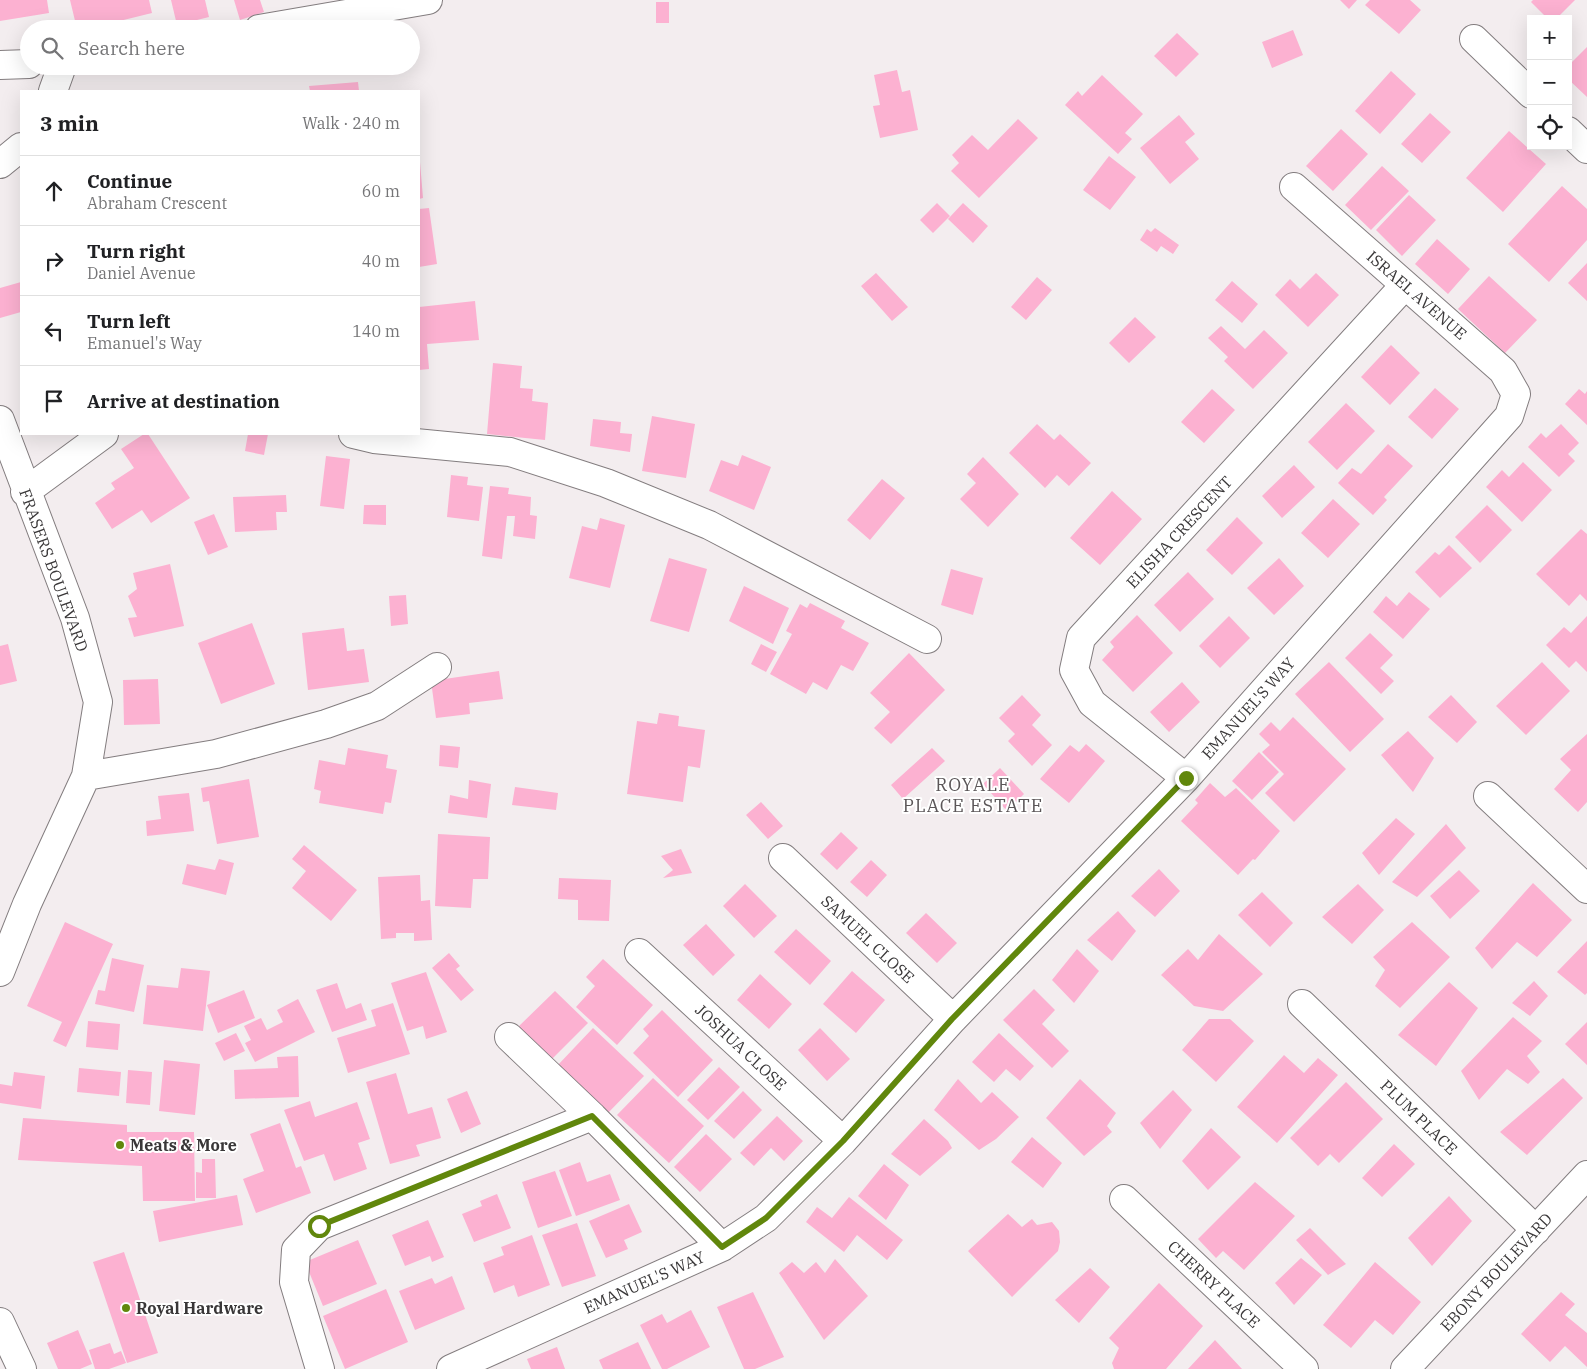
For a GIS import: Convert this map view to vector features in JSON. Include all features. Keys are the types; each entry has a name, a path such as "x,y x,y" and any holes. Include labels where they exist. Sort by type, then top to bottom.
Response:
{"street":[{"path":"311,20 428,0"},
{"path":"1474,39 1527,90"},
{"path":"0,65 20,64"},
{"path":"53,90 59,75"},
{"path":"1572,135 1587,149"},
{"name":"ISRAEL AVENUE","path":"1294,186 1503,370 1516,394 1509,416"},
{"name":"ELISHA CRESCENT","path":"1186,778 1092,703 1074,670 1081,638 1405,285"},
{"name":"EMANUEL'S WAY","path":"451,1369 722,1247 766,1218 843,1141 952,1019 1186,778 1509,416"},
{"name":"FRASERS BOULEVARD","path":"0,420 25,492 75,618 98,702 86,776 27,904 0,972"},
{"path":"25,492 103,435"},
{"path":"357,435 374,439 510,452 606,483 709,525 927,639"},
{"path":"86,776 216,754 326,724 377,706 437,667"},
{"path":"1488,796 1587,888"},
{"name":"SAMUEL CLOSE","path":"783,858 952,1019"},
{"name":"JOSHUA CLOSE","path":"639,953 843,1141"},
{"name":"PLUM PLACE","path":"1302,1004 1536,1230"},
{"path":"509,1037 592,1116 722,1247"},
{"path":"320,1369 294,1282 296,1250 319,1226 592,1116"},
{"name":"EBONY BOULEVARD","path":"1405,1369 1587,1175"},
{"name":"CHERRY PLACE","path":"1124,1199 1304,1369"},
{"path":"0,1322 22,1369"}],"building":[{"path":"0,0 47,0 49,13 0,21"},
{"path":"70,0 149,0 152,13 124,20 75,20"},
{"path":"171,0 205,0 209,17 197,20 176,20"},
{"path":"234,0 260,0 264,12 240,20"},
{"path":"1340,0 1357,0 1349,9"},
{"path":"1370,0 1410,0 1421,10 1399,34 1365,5"},
{"path":"1533,0 1575,0 1560,15 1544,15 1531,2"},
{"path":"656,2 669,2 669,23 656,23"},
{"path":"1293,30 1303,55 1272,68 1262,42"},
{"path":"1177,33 1199,54 1176,77 1154,56"},
{"path":"1587,47 1587,97 1572,83 1572,62"},
{"path":"897,70 902,92 910,90 918,130 880,138 873,106 880,105 874,75"},
{"path":"1391,71 1416,94 1380,134 1355,111"},
{"path":"1102,75 1143,114 1125,133 1132,139 1118,154 1065,105 1078,91 1082,96"},
{"path":"358,82 359,90 310,90 309,86"},
{"path":"1430,113 1451,132 1422,163 1401,144"},
{"path":"1179,115 1195,134 1185,142 1199,159 1170,184 1140,148"},
{"path":"1018,119 1038,138 979,198 951,171 959,163 952,155 972,135 988,150"},
{"path":"1341,129 1368,154 1333,191 1306,166"},
{"path":"1509,131 1527,147 1527,150 1530,150 1546,164 1503,212 1466,178"},
{"path":"1109,156 1136,177 1110,210 1083,190"},
{"path":"420,162 423,198 420,199"},
{"path":"1382,166 1409,191 1371,230 1345,205"},
{"path":"1562,186 1587,209 1587,240 1549,282 1508,244"},
{"path":"1409,195 1436,220 1402,256 1376,230"},
{"path":"937,203 950,216 933,233 920,220"},
{"path":"963,203 988,226 973,243 948,219"},
{"path":"429,208 437,264 420,267 420,209"},
{"path":"1155,228 1179,245 1173,254 1161,246 1157,252 1140,240 1147,229 1151,232"},
{"path":"1437,239 1470,269 1448,294 1415,264"},
{"path":"1587,263 1587,301 1568,283"},
{"path":"876,273 908,307 892,321 861,286"},
{"path":"1316,273 1339,295 1308,327 1275,295 1290,279 1300,289"},
{"path":"1489,276 1537,320 1505,353 1458,309"},
{"path":"1037,277 1052,290 1026,320 1011,307"},
{"path":"1232,281 1258,304 1242,323 1215,300"},
{"path":"20,282 20,312 0,318 0,288"},
{"path":"475,301 479,340 427,344 429,369 420,370 420,307"},
{"path":"1135,317 1156,337 1129,363 1109,343"},
{"path":"1221,326 1245,349 1264,330 1288,353 1253,389 1224,361 1228,357 1208,338"},
{"path":"1391,345 1420,373 1390,405 1361,377"},
{"path":"493,363 522,366 520,388 533,389 532,401 548,403 545,440 487,434"},
{"path":"1435,388 1459,409 1432,439 1408,417"},
{"path":"1212,389 1235,410 1204,443 1181,422"},
{"path":"1579,389 1585,394 1587,391 1587,425 1565,404"},
{"path":"1346,403 1375,431 1337,470 1308,442"},
{"path":"652,416 695,424 686,478 642,471"},
{"path":"593,419 621,422 620,433 632,434 630,452 590,446"},
{"path":"1037,424 1054,440 1060,434 1091,463 1069,486 1057,475 1045,488 1009,453"},
{"path":"1561,424 1579,443 1568,454 1575,461 1559,477 1528,447 1541,433 1546,438"},
{"path":"142,435 149,435 190,498 151,523 142,510 112,529 95,503 115,489 111,483 134,468 121,449"},
{"path":"248,435 268,435 264,455 245,451"},
{"path":"1388,444 1413,466 1384,497 1387,500 1373,515 1338,483 1352,468 1361,474"},
{"path":"742,455 771,467 754,510 709,491 721,460 738,466"},
{"path":"326,456 350,459 344,509 320,506"},
{"path":"983,457 1019,494 988,527 960,499 976,483 967,474"},
{"path":"1523,462 1552,490 1522,522 1486,487 1502,470 1509,477"},
{"path":"1294,465 1315,487 1282,518 1262,496"},
{"path":"451,475 468,477 467,485 483,487 479,521 447,517"},
{"path":"882,479 905,498 870,540 847,520"},
{"path":"490,486 509,488 508,494 531,497 530,515 537,516 535,539 513,536 515,516 507,516 502,559 482,556"},
{"path":"1112,491 1142,519 1100,565 1070,538"},
{"path":"286,495 287,512 276,512 277,530 235,532 233,497"},
{"path":"1333,499 1360,524 1328,558 1301,533"},
{"path":"364,505 386,505 386,525 363,524"},
{"path":"1487,505 1512,530 1480,563 1455,537"},
{"path":"214,514 228,547 208,555 194,522"},
{"path":"1237,517 1263,543 1232,575 1206,550"},
{"path":"600,518 625,525 610,588 569,578 582,526 597,530"},
{"path":"1581,529 1587,534 1587,601 1580,594 1569,606 1536,574"},
{"path":"1449,545 1472,568 1440,598 1415,572 1435,552 1439,555"},
{"path":"669,558 707,569 689,632 650,621"},
{"path":"1279,558 1304,586 1274,615 1247,588"},
{"path":"170,564 184,626 134,637 128,618 137,617 128,596 137,589 133,573"},
{"path":"951,569 983,578 973,615 941,605"},
{"path":"1188,572 1214,599 1180,632 1154,605"},
{"path":"744,586 789,608 773,644 729,621"},
{"path":"1409,592 1430,609 1403,639 1373,612 1386,596 1397,606"},
{"path":"406,595 408,624 391,626 389,596"},
{"path":"810,603 845,621 841,628 869,643 853,671 841,665 827,690 813,682 806,694 770,674 792,634 786,631 800,604 807,608"},
{"path":"1137,615 1173,653 1133,692 1102,660 1114,647 1110,642"},
{"path":"1229,616 1250,638 1220,668 1199,646"},
{"path":"1587,616 1587,672 1576,661 1569,668 1546,645 1564,627 1571,633"},
{"path":"252,623 275,684 221,704 198,643"},
{"path":"344,628 347,651 364,649 369,682 308,690 302,633"},
{"path":"1370,633 1393,655 1380,668 1394,681 1381,694 1345,658"},
{"path":"8,644 17,681 0,685 0,646"},
{"path":"761,644 777,652 766,672 751,664"},
{"path":"909,653 945,690 891,744 874,728 890,712 870,693"},
{"path":"1329,662 1384,719 1350,752 1295,694"},
{"path":"1542,662 1570,691 1526,735 1496,706"},
{"path":"499,671 503,699 469,703 470,714 436,718 431,681"},
{"path":"158,679 160,724 124,725 123,680"},
{"path":"1182,682 1200,702 1169,732 1150,712"},
{"path":"1022,695 1041,715 1032,725 1052,745 1032,766 1008,741 1015,734 999,718"},
{"path":"1451,695 1477,722 1457,743 1428,717"},
{"path":"659,713 679,716 678,726 705,730 700,768 688,766 683,802 627,794 637,721 657,724"},
{"path":"1293,717 1346,769 1294,822 1265,793 1284,774 1262,752 1270,745 1259,734 1271,722 1280,731"},
{"path":"1408,731 1434,758 1413,792 1381,755"},
{"path":"1587,734 1587,802 1578,812 1554,789 1571,770 1560,759"},
{"path":"1086,744 1105,761 1069,803 1040,779 1070,745 1079,752"},
{"path":"440,745 460,747 458,768 439,766"},
{"path":"348,748 388,755 386,768 397,770 391,803 385,802 383,814 319,803 321,791 314,789 319,760 345,765"},
{"path":"932,748 945,761 903,799 891,785"},
{"path":"1259,752 1279,772 1252,800 1232,781"},
{"path":"1000,768 1024,794 1007,811 983,784"},
{"path":"249,779 259,837 217,844 209,801 203,802 201,788"},
{"path":"469,780 491,784 487,818 448,813 450,795 468,799"},
{"path":"1210,783 1225,797 1236,788 1280,831 1255,860 1253,859 1238,875 1181,821 1198,803 1195,800"},
{"path":"515,787 558,793 556,810 512,805"},
{"path":"189,793 194,831 147,836 146,821 161,819 158,796"},
{"path":"761,802 783,826 768,839 746,815"},
{"path":"1396,818 1415,834 1379,875 1362,853"},
{"path":"1446,824 1466,848 1417,897 1392,882"},
{"path":"841,832 858,848 837,870 820,854"},
{"path":"438,834 490,837 488,879 473,879 471,908 435,906"},
{"path":"304,845 357,890 331,921 292,888 306,871 292,859"},
{"path":"681,849 692,873 663,878 673,870 661,856"},
{"path":"219,859 234,863 226,895 182,884 187,864 215,870"},
{"path":"871,860 887,875 867,897 850,882"},
{"path":"1159,869 1180,891 1155,917 1131,896"},
{"path":"1459,870 1480,891 1450,919 1430,896"},
{"path":"420,875 421,901 430,900 432,940 414,941 414,933 396,933 396,938 381,939 378,877"},
{"path":"559,878 611,880 609,921 578,920 578,900 558,899"},
{"path":"1533,883 1572,920 1537,957 1517,942 1492,969 1475,948"},
{"path":"745,884 777,916 754,938 723,906"},
{"path":"1358,884 1384,910 1352,944 1322,917"},
{"path":"1262,892 1293,923 1270,947 1238,915"},
{"path":"1118,911 1136,931 1112,961 1087,940"},
{"path":"926,913 957,943 937,963 906,933"},
{"path":"65,922 113,944 66,1047 53,1041 62,1022 27,1006"},
{"path":"1412,922 1450,957 1400,1008 1375,986 1385,970 1373,957"},
{"path":"706,924 735,955 713,976 683,945"},
{"path":"796,929 831,961 810,985 774,952"},
{"path":"1219,934 1263,974 1223,1011 1194,1006 1161,975 1188,949 1198,960"},
{"path":"1587,941 1587,993 1585,995 1557,972"},
{"path":"1077,949 1099,971 1074,1003 1052,980"},
{"path":"449,953 460,966 456,969 474,990 461,1001 432,968"},
{"path":"112,958 144,965 134,1012 95,1004 98,990 105,991"},
{"path":"603,959 653,1005 617,1045 576,1007 595,986 586,977"},
{"path":"181,968 210,971 203,1031 143,1024 147,985 178,988"},
{"path":"852,971 885,1000 856,1033 823,1004"},
{"path":"426,972 447,1032 426,1039 423,1026 407,1031 391,983"},
{"path":"760,974 792,1004 769,1029 737,1000"},
{"path":"1534,981 1548,996 1530,1016 1512,1003"},
{"path":"1449,982 1478,1008 1436,1066 1398,1035"},
{"path":"337,983 346,1009 361,1003 367,1020 332,1032 316,990"},
{"path":"1034,989 1055,1010 1042,1024 1069,1051 1052,1068 1003,1020"},
{"path":"244,990 255,1018 218,1033 207,1005"},
{"path":"555,991 588,1023 550,1061 517,1028"},
{"path":"298,999 315,1032 255,1062 245,1043 251,1040 244,1026 261,1018 267,1030 283,1022 277,1010"},
{"path":"393,1003 410,1054 348,1073 337,1038 376,1026 371,1010"},
{"path":"662,1010 713,1060 678,1097 633,1053 649,1036 643,1029"},
{"path":"1513,1017 1542,1041 1527,1056 1540,1072 1528,1084 1507,1069 1479,1100 1461,1071"},
{"path":"1209,1019 1230,1019 1254,1041 1216,1082 1182,1050"},
{"path":"88,1021 120,1024 118,1050 86,1047"},
{"path":"1587,1022 1587,1065 1565,1044"},
{"path":"593,1028 644,1076 607,1114 557,1066"},
{"path":"820,1028 850,1059 827,1081 798,1050"},
{"path":"236,1033 245,1051 224,1061 215,1043"},
{"path":"999,1033 1034,1066 1020,1081 1006,1069 994,1082 972,1062"},
{"path":"1284,1055 1304,1073 1318,1058 1338,1075 1277,1143 1237,1107"},
{"path":"298,1056 299,1097 235,1099 234,1070 278,1068 277,1057"},
{"path":"164,1060 200,1064 195,1115 159,1111"},
{"path":"719,1067 740,1087 708,1120 687,1100"},
{"path":"79,1068 121,1072 119,1096 77,1092"},
{"path":"128,1070 152,1072 150,1105 126,1103"},
{"path":"14,1072 45,1076 41,1109 0,1103 0,1084 12,1086"},
{"path":"396,1073 408,1114 432,1107 441,1138 416,1145 420,1156 390,1164 366,1082"},
{"path":"653,1078 704,1126 669,1163 617,1115"},
{"path":"1563,1078 1583,1098 1527,1155 1500,1132"},
{"path":"958,1079 981,1103 992,1092 1019,1117 996,1139 979,1150 934,1110"},
{"path":"1080,1079 1116,1113 1107,1126 1112,1132 1084,1156 1046,1118"},
{"path":"1346,1082 1383,1119 1339,1163 1330,1154 1318,1166 1290,1138"},
{"path":"1173,1090 1192,1110 1160,1149 1140,1123"},
{"path":"467,1091 481,1124 461,1133 447,1099"},
{"path":"743,1091 762,1110 734,1139 714,1121"},
{"path":"310,1101 315,1117 357,1102 370,1139 358,1143 367,1169 334,1181 324,1154 304,1161 284,1110"},
{"path":"777,1116 803,1141 784,1161 771,1148 754,1166 740,1153"},
{"path":"23,1118 127,1125 127,1132 194,1132 195,1201 143,1201 142,1166 18,1160"},
{"path":"924,1119 948,1141 952,1148 920,1176 891,1154"},
{"path":"280,1123 296,1168 301,1166 311,1193 256,1213 243,1179 264,1171 250,1134"},
{"path":"1211,1128 1241,1157 1208,1190 1182,1161"},
{"path":"706,1134 732,1159 700,1192 674,1167"},
{"path":"1032,1137 1062,1163 1043,1188 1011,1162"},
{"path":"1394,1144 1415,1164 1382,1197 1362,1178"},
{"path":"202,1159 215,1159 216,1198 196,1198 196,1172 202,1173"},
{"path":"580,1162 587,1182 610,1174 620,1200 576,1216 559,1170"},
{"path":"884,1164 909,1185 886,1220 858,1196"},
{"path":"555,1171 572,1216 538,1228 522,1182"},
{"path":"1255,1182 1295,1216 1244,1270 1223,1251 1216,1258 1198,1239"},
{"path":"497,1194 511,1228 474,1242 462,1214 482,1206 480,1201"},
{"path":"237,1195 243,1225 159,1242 153,1211"},
{"path":"1449,1196 1472,1221 1432,1266 1408,1238"},
{"path":"849,1197 903,1240 887,1260 857,1235 844,1252 806,1222 817,1207 832,1218"},
{"path":"629,1204 642,1232 624,1240 628,1249 606,1258 589,1221"},
{"path":"1008,1214 1022,1227 1032,1219 1037,1225 1052,1222 1059,1231 1060,1242 1058,1251 1012,1297 968,1251"},
{"path":"428,1220 444,1257 432,1262 430,1256 405,1266 392,1235"},
{"path":"577,1223 596,1276 562,1287 542,1235"},
{"path":"1310,1228 1346,1264 1328,1275 1296,1240"},
{"path":"532,1235 550,1285 518,1297 514,1285 494,1293 483,1263 504,1255 501,1247"},
{"path":"358,1240 377,1284 323,1306 305,1262"},
{"name":"Royal Hardware","path":"124,1252 158,1353 127,1363 93,1262"},
{"path":"1301,1258 1322,1275 1294,1305 1275,1283"},
{"path":"835,1259 868,1296 824,1340 779,1273 792,1262 804,1273 816,1262 825,1273"},
{"path":"1375,1262 1421,1302 1393,1335 1375,1320 1351,1348 1323,1325"},
{"path":"1090,1268 1110,1287 1079,1323 1055,1300"},
{"path":"452,1276 465,1309 415,1330 399,1291 432,1278 435,1284"},
{"path":"1159,1283 1203,1326 1166,1369 1114,1369 1112,1363 1119,1348 1109,1338"},
{"path":"386,1289 408,1342 345,1369 323,1316"},
{"path":"753,1292 784,1357 755,1369 744,1369 717,1307"},
{"path":"1561,1292 1575,1304 1565,1315 1587,1333 1587,1367 1565,1346 1550,1362 1521,1334"},
{"path":"691,1310 710,1347 667,1369 662,1369 640,1325 662,1314 667,1323"},
{"path":"78,1330 92,1364 80,1369 58,1369 47,1343"},
{"path":"1215,1340 1242,1369 1188,1369"},
{"path":"638,1342 651,1369 603,1369 599,1360"},
{"path":"110,1343 114,1354 121,1351 126,1363 109,1369 95,1369 89,1350"},
{"path":"557,1347 565,1369 531,1369 527,1359"}],"place":[{"name":"Meats & More","path":"120,1145"},
{"name":"Royal Hardware","path":"126,1308"}],"district":[{"name":"ROYALE PLACE ESTATE","path":"973,794"}],"route":[{"path":"319,1226 592,1116 722,1247 766,1218 843,1141 952,1019 1186,778"}]}
